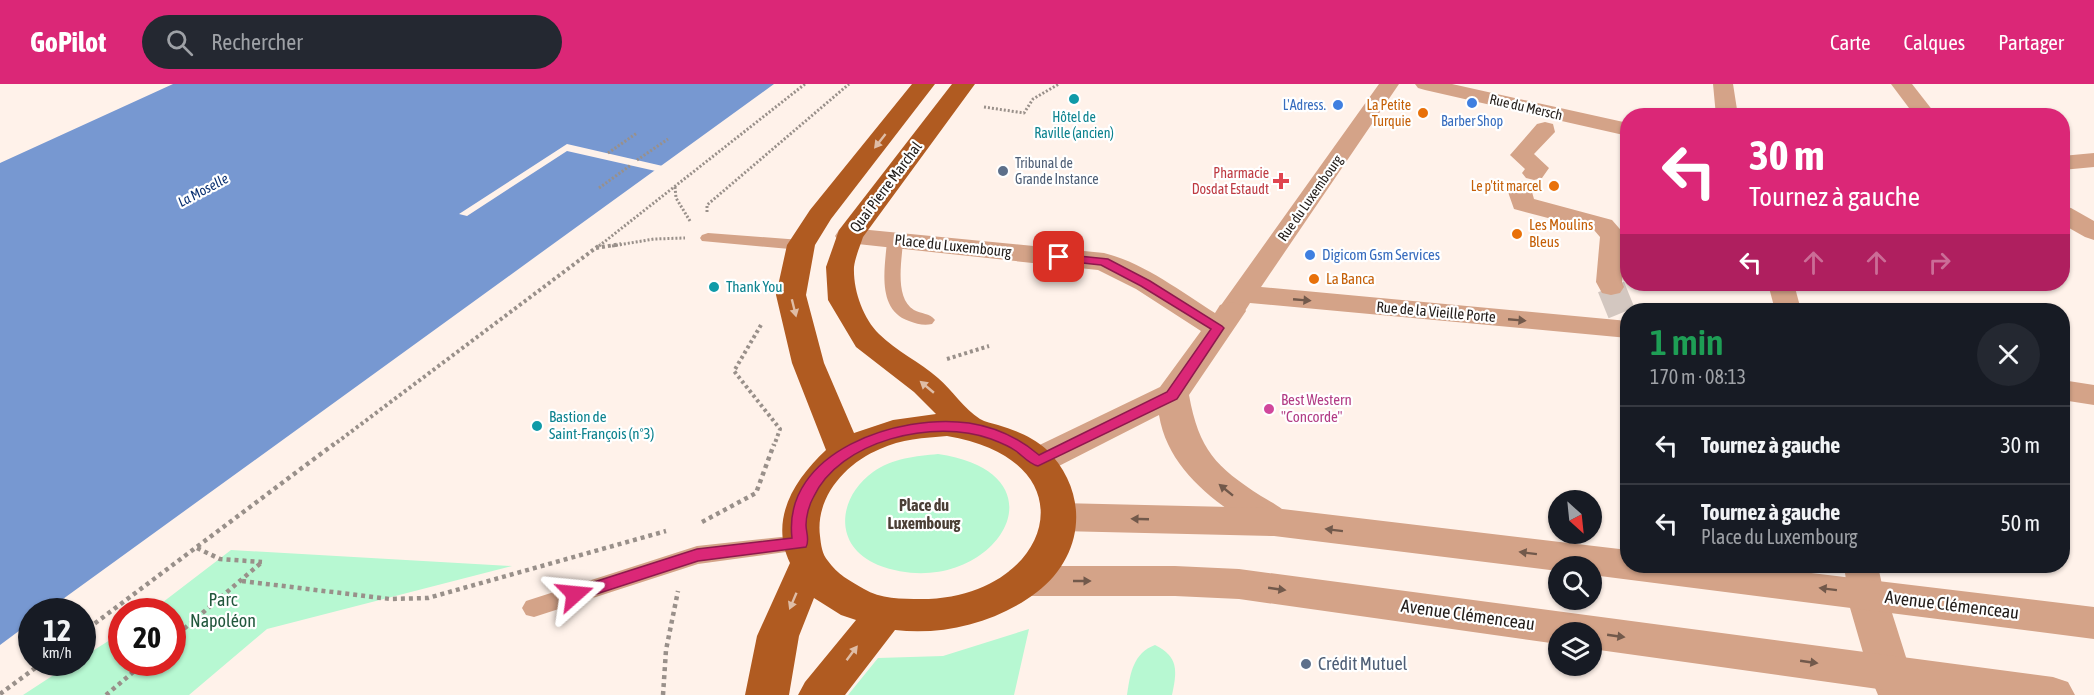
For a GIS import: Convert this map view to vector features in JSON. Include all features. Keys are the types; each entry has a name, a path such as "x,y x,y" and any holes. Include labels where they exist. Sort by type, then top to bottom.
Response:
{"main road":[{"path":"845,453 808,363 791,296 801,245 820,216 924,84"},
{"name":"Quai Pierre Marchal","path":"969,428 926,384 867,340 843,300 840,267 849,236 971,95"},
{"path":"925,426 969,428 995,435 1019,446 1038,461 1055,487 1060,517 1056,540 1044,561 1024,581 995,599 960,611 922,616 886,612 853,603 827,586 804,554 798,525 805,498 821,473 845,453 870,440 897,431 925,426"},
{"path":"767,695 778,636 804,554"},
{"path":"820,695 886,612"}],"street":[{"name":"Rue du Luxembourg","path":"1231,311 1389,84"},
{"name":"Rue du Mersch","path":"1425,84 1546,120 1620,129"},
{"path":"1723,84 1726,108"},
{"path":"1901,84 1920,108"},
{"path":"1546,120 1521,156 1537,168 1520,192 1523,204 1603,225 1613,236 1609,282 1611,287"},
{"path":"2070,162 2094,160"},
{"path":"2070,218 2094,232"},
{"name":"Place du Luxembourg","path":"849,236 1104,262 1168,297 1231,311"},
{"name":"Rue de la Vieille Porte","path":"1231,311 1620,324"},
{"path":"1038,461 1172,396 1231,311"},
{"path":"2070,391 2094,395"},
{"path":"1172,396 1181,438 1193,460 1227,492 1274,522"},
{"path":"1060,517 1274,522 1620,564"},
{"name":"Avenue Clémenceau","path":"1748,573 1863,580 2094,622"},
{"path":"1863,580 1895,684"},
{"name":"Avenue Clémenceau","path":"1024,581 1174,581 1239,584 1895,684 2053,695"}],"lane":[{"path":"708,238 801,245"},
{"path":"895,241 896,300 905,312 926,320"},
{"path":"534,608 697,555 804,554"}],"path":[{"path":"96,623 596,248 806,84"},
{"path":"708,238 707,205 849,84"},
{"path":"971,95 1024,113 1033,99 1059,84"},
{"path":"608,153 637,134"},
{"path":"637,160 668,139"},
{"path":"599,188 631,165"},
{"path":"675,187 676,198 692,224 708,238"},
{"path":"596,248 654,239 708,238"},
{"path":"699,524 756,493 780,429 734,371 762,322"},
{"path":"943,360 989,346"},
{"path":"242,581 390,599 428,598 642,536 676,529"},
{"path":"186,627 262,562 220,559 197,548"},
{"path":"663,695 666,650 678,588 697,555"},
{"path":"0,694 24,676"},
{"path":"106,695 129,676"}],"green space":[{"path":"938,454 980,467 1003,486 1009,509 1001,533 982,554 953,568 918,573 878,565 863,557 853,546 847,534 845,521 847,507 861,482 888,464 913,457"},
{"name":"Parc Napoléon","path":"231,550 512,566 267,629 189,695 23,695 52,676 96,676 96,649 108,641 108,676 186,676 186,598 168,598"},
{"path":"1029,629 1014,695 848,695 878,658 943,656"},
{"path":"1155,645 1168,654 1172,660 1175,679 1172,695 1127,695 1131,672 1137,659"}],"water":[{"name":"La Moselle","path":"173,84 774,84 64,598 18,598 18,632 0,645 0,163"}],"pier":[{"path":"567,144 667,167 660,172 567,151 467,216 459,214"}],"tunnel":[{"path":"1611,287 1620,309"}],"place":[{"name":"Hôtel de Raville (ancien)","path":"1074,99"},
{"name":"Barber Shop","path":"1472,103"},
{"name":"L'Adress.","path":"1338,105"},
{"name":"La Petite Turquie","path":"1423,113"},
{"name":"Tribunal de Grande Instance","path":"1003,171"},
{"name":"Pharmacie Dosdat Estaudt","path":"1281,181"},
{"name":"Le p'tit marcel","path":"1554,186"},
{"name":"Les Moulins Bleus","path":"1517,234"},
{"name":"Digicom Gsm Services","path":"1310,255"},
{"name":"La Banca","path":"1314,279"},
{"name":"Thank You","path":"714,287"},
{"name":"Best Western \"Concorde\"","path":"1269,409"},
{"name":"Bastion de Saint-François (n°3)","path":"537,426"},
{"name":"Crédit Mutuel","path":"1306,664"}],"district":[{"name":"Place du Luxembourg","path":"924,514"}],"route":[{"path":"575,594 697,555 800,543 798,525 805,498 821,473 845,453 883,435 925,426 947,425 969,428 995,435 1019,446 1038,461 1172,396 1218,328 1146,284 1104,262 1059,257"}]}
